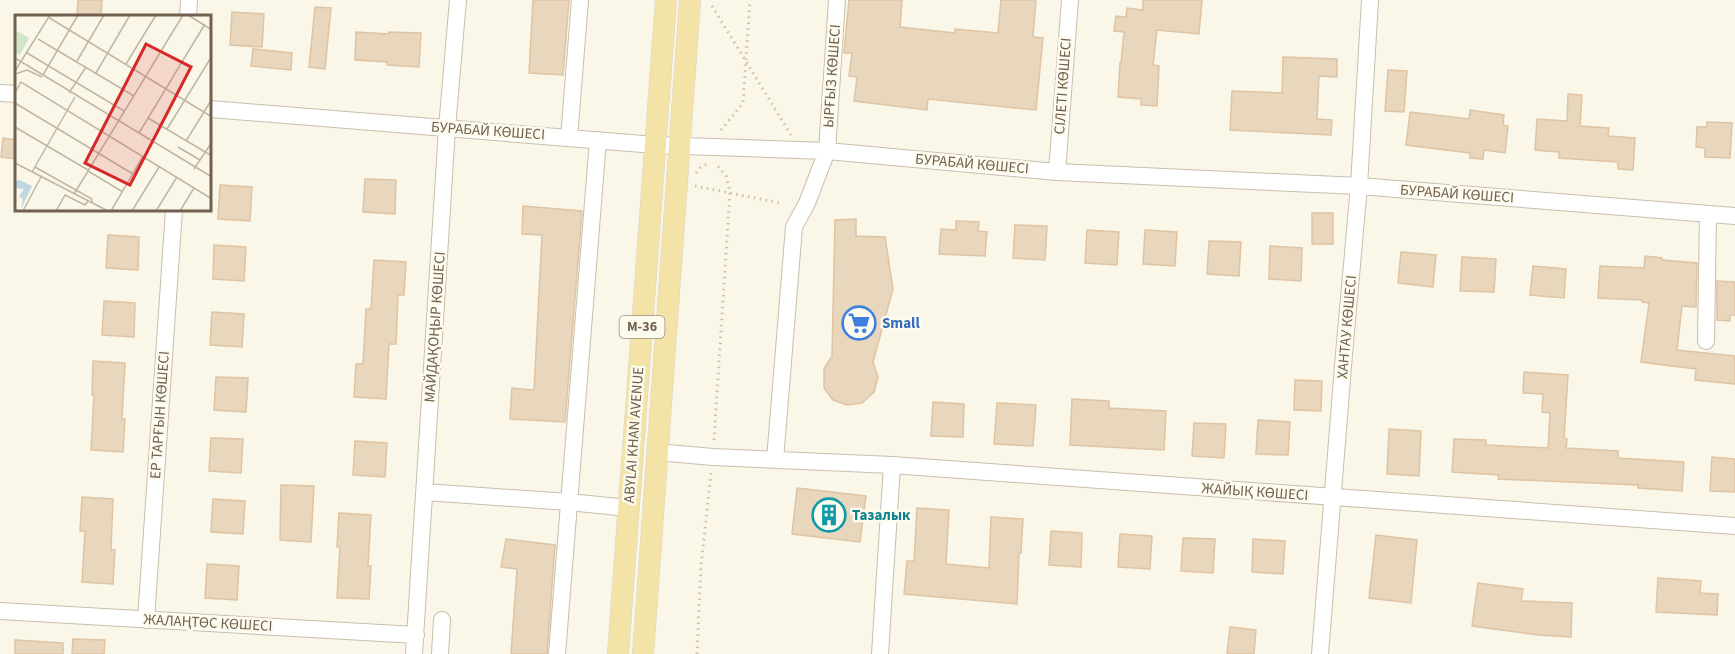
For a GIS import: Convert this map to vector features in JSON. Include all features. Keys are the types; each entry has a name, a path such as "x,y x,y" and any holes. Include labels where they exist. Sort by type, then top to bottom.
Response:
{"main road":[{"name":"ABYLAI KHAN AVENUE","path":"618,654 666,0"},
{"name":"ABYLAI KHAN AVENUE","path":"643,654 690,0"}],"street":[{"path":"188,15 189,0"},
{"name":"МАЙДАҚОҢЫР КӨШЕСІ","path":"414,654 447,128 458,0"},
{"path":"569,138 580,0"},
{"name":"ЫРҒЫЗ КӨШЕСІ","path":"775,460 794,227 807,204 827,151 837,0"},
{"name":"СІЛЕТІ КӨШЕСІ","path":"1057,172 1070,0"},
{"name":"ХАНТАУ КӨШЕСІ","path":"1320,654 1359,186 1370,0"},
{"path":"0,93 15,94"},
{"name":"БУРАБАЙ КӨШЕСІ","path":"212,109 655,145 827,151 1057,172 1359,186 1735,216"},
{"path":"557,654 598,140"},
{"name":"ЕР ТАРҒЫН КӨШЕСІ","path":"147,620 174,212"},
{"path":"1706,341 1708,214"},
{"name":"ЖАЙЫҚ КӨШЕСІ","path":"657,452 713,457 892,465 1735,526"},
{"path":"880,654 892,465"},
{"path":"424,492 628,508"},
{"name":"ЖАЛАҢТӨС КӨШЕСІ","path":"0,611 416,635"},
{"path":"440,654 442,620"}],"path":[{"path":"715,136 743,103 750,0"},
{"path":"707,16 712,6 795,140"},
{"path":"695,175 700,168 714,162 726,176 730,192 713,457 702,555 697,654"},
{"path":"693,186 780,202"}],"building":[{"path":"78,0 102,0 101,15 77,15"},
{"path":"533,0 569,0 563,75 529,73"},
{"path":"849,0 902,0 900,27 955,33 955,29 998,33 1001,0 1036,0 1033,37 1043,38 1036,110 928,99 927,110 854,101 857,77 849,76 852,53 844,53"},
{"path":"1143,0 1202,0 1199,34 1157,30 1153,65 1159,66 1157,106 1141,105 1141,99 1118,97 1124,32 1114,31 1116,16 1126,17 1127,8 1143,10"},
{"path":"315,7 331,8 325,69 309,67"},
{"path":"232,12 264,14 262,47 230,45"},
{"path":"356,32 421,33 419,67 355,60"},
{"path":"253,49 292,53 291,70 251,66"},
{"path":"1283,57 1337,59 1337,77 1319,76 1317,119 1332,120 1331,135 1230,130 1232,91 1282,93"},
{"path":"1388,70 1407,71 1404,112 1385,111"},
{"path":"1568,94 1582,95 1580,126 1609,128 1608,136 1635,138 1633,170 1618,169 1618,162 1559,158 1559,152 1535,150 1537,119 1567,121"},
{"path":"1470,110 1504,115 1503,125 1508,126 1505,153 1484,150 1483,159 1470,158 1470,153 1406,145 1410,112 1469,119"},
{"path":"1707,122 1732,123 1730,158 1705,157 1705,148 1696,147 1697,127 1707,127"},
{"path":"3,138 15,140 15,159 1,157"},
{"path":"365,179 396,180 395,214 363,212"},
{"path":"220,185 252,187 250,221 218,219"},
{"path":"523,206 582,211 565,422 510,419 512,388 534,390 542,235 522,234"},
{"path":"1312,213 1333,213 1333,244 1312,244"},
{"name":"Small","path":"856,219 856,236 885,237 893,289 873,362 878,377 874,392 862,403 847,405 833,400 824,388 824,369 832,356 835,220"},
{"path":"956,221 979,222 978,231 987,232 985,256 939,254 941,229 956,230"},
{"path":"1015,225 1047,226 1045,260 1013,258"},
{"path":"1087,230 1119,232 1117,265 1085,263"},
{"path":"1145,230 1177,232 1175,266 1143,264"},
{"path":"108,235 139,237 138,270 106,268"},
{"path":"1209,241 1241,242 1239,276 1207,274"},
{"path":"214,245 246,247 244,281 213,279"},
{"path":"1270,246 1302,248 1301,281 1269,279"},
{"path":"1401,252 1436,255 1433,287 1398,283"},
{"path":"1645,256 1697,263 1696,307 1682,306 1677,350 1735,356 1735,384 1695,380 1696,369 1641,362 1649,303 1642,302 1642,300 1598,298 1600,266 1644,268"},
{"path":"1462,257 1496,259 1494,292 1460,291"},
{"path":"374,260 406,262 404,295 398,295 396,344 389,344 386,399 354,397 356,364 363,364 366,309 371,309"},
{"path":"1533,266 1566,269 1564,298 1530,295"},
{"path":"1717,281 1735,282 1735,315 1730,315 1730,321 1717,320"},
{"path":"104,301 135,303 134,337 102,335"},
{"path":"212,312 244,314 242,347 210,345"},
{"path":"93,361 125,363 123,452 91,450"},
{"path":"1524,372 1568,375 1564,438 1567,439 1566,448 1618,451 1618,458 1684,462 1682,491 1638,488 1638,485 1498,479 1499,475 1452,472 1454,439 1486,440 1486,445 1548,448 1550,413 1542,412 1543,394 1523,393"},
{"path":"216,377 248,378 246,412 214,410"},
{"path":"1295,380 1322,381 1321,411 1294,410"},
{"path":"1072,399 1109,401 1109,408 1166,411 1164,450 1070,445"},
{"path":"933,402 964,404 963,437 931,436"},
{"path":"997,403 1036,405 1033,446 994,444"},
{"path":"1258,420 1290,422 1288,455 1256,454"},
{"path":"1194,423 1226,424 1224,458 1192,456"},
{"path":"1389,429 1421,431 1419,476 1387,474"},
{"path":"211,438 243,439 241,473 209,471"},
{"path":"355,441 387,443 385,477 353,475"},
{"path":"1712,457 1735,459 1735,492 1710,491"},
{"path":"281,485 314,486 311,542 280,540"},
{"name":"Тазалык","path":"797,488 866,496 860,542 792,534"},
{"path":"82,497 113,499 111,550 115,550 113,584 82,582 85,531 80,531"},
{"path":"213,499 245,501 243,534 211,532"},
{"path":"917,508 949,510 946,564 989,568 991,517 1023,519 1017,604 904,594 907,561 914,561"},
{"path":"339,513 371,515 369,599 337,598"},
{"path":"1051,531 1082,533 1081,567 1049,565"},
{"path":"1120,534 1152,536 1150,569 1118,567"},
{"path":"1376,535 1417,540 1411,603 1369,598"},
{"path":"1183,538 1215,539 1213,573 1181,571"},
{"path":"506,539 555,545 547,654 511,654 517,569 501,567"},
{"path":"1253,539 1285,541 1283,574 1252,572"},
{"path":"207,564 239,566 237,600 205,598"},
{"path":"1658,578 1701,581 1700,593 1718,594 1717,615 1656,612"},
{"path":"1478,583 1523,589 1521,601 1572,603 1571,637 1472,626"},
{"path":"1230,627 1256,630 1254,654 1227,654"},
{"path":"73,639 105,640 104,654 72,654"},
{"path":"15,640 63,643 63,654 15,654"}],"place":[{"name":"Small","path":"859,323"},
{"name":"Тазалык","path":"829,515"}]}
